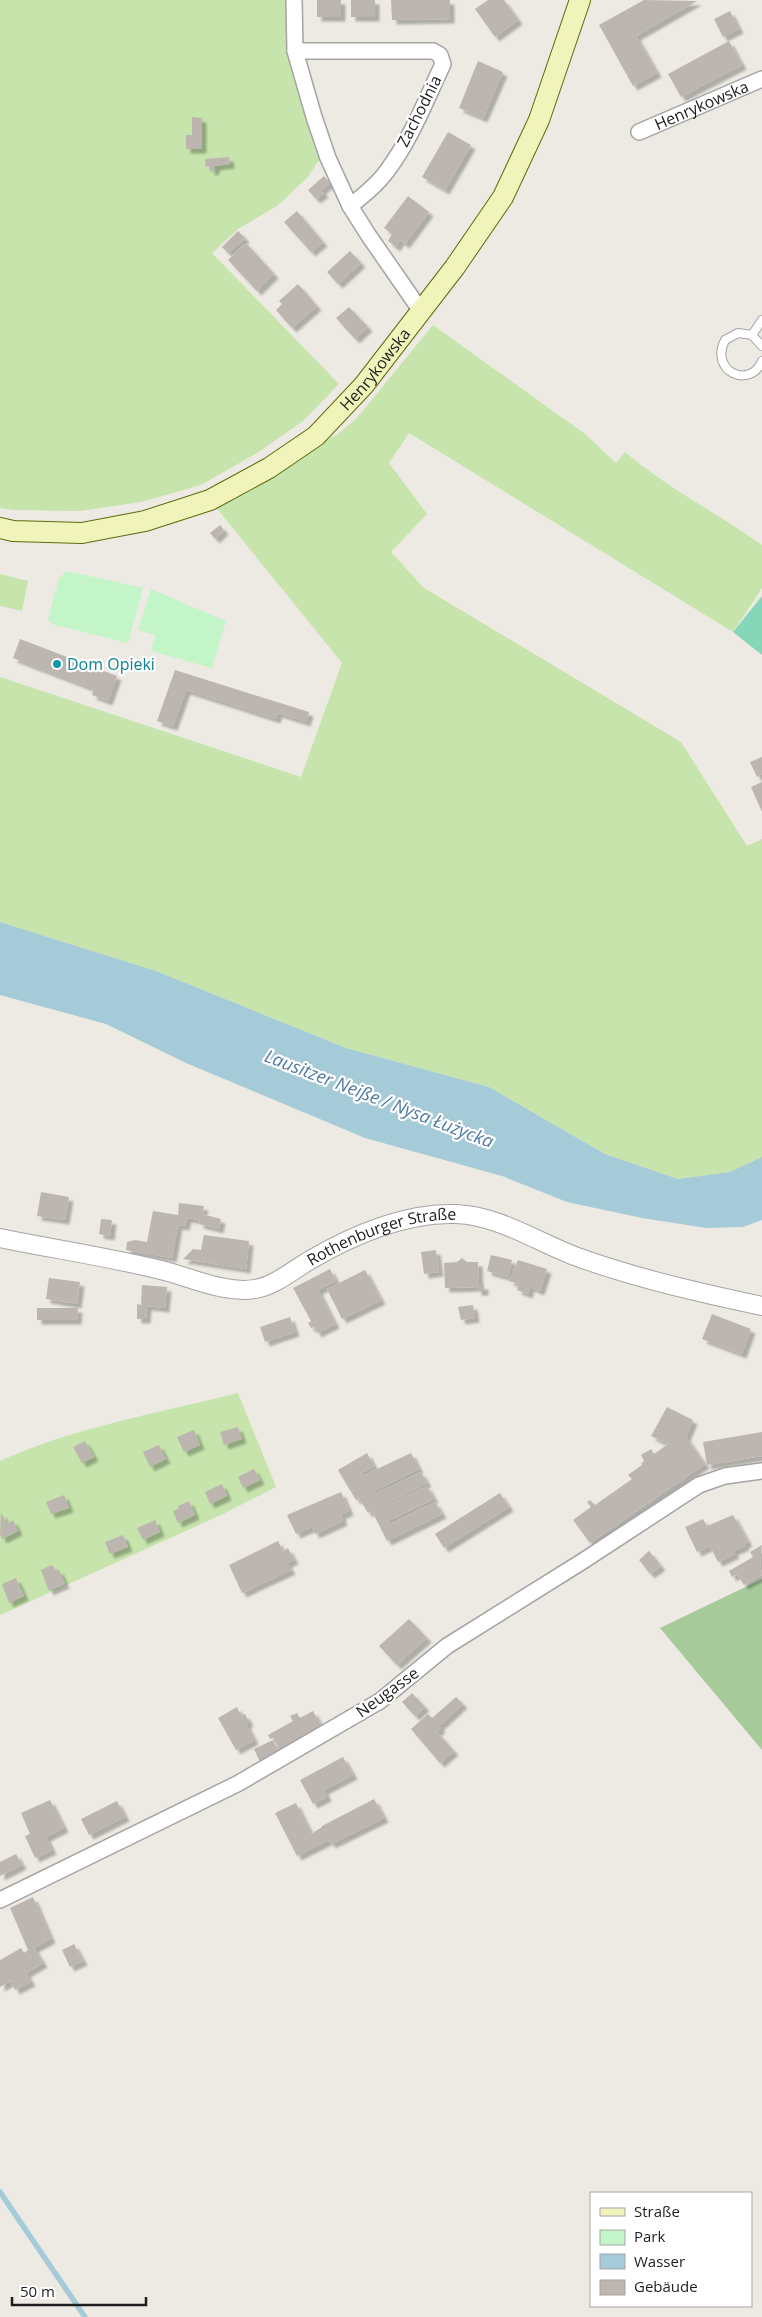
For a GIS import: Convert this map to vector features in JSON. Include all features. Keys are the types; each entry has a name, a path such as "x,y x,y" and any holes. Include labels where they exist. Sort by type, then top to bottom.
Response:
{"main road":[{"name":"Henrykowska","path":"0,528 13,531 82,533 145,521 210,500 269,468 316,436 364,385 478,236 503,197 539,120 580,0"}],"street":[{"path":"294,0 295,51 328,158 350,206 421,311"},
{"name":"Zachodnia","path":"295,51 433,52 440,55 443,64 408,137 387,172 369,191 350,206"},
{"name":"Henrykowska","path":"639,132 762,79"},
{"name":"Rothenburger Straße","path":"0,1238 159,1269 220,1286 256,1289 269,1284 321,1253 376,1229 433,1214 458,1214 484,1218 509,1226 577,1257 611,1269 710,1295 762,1306"},
{"name":"Neugasse","path":"0,1900 237,1784 380,1702 447,1646 583,1561 699,1485 725,1476 762,1471"}],"lane":[{"path":"752,335 762,320"},
{"path":"762,346 752,335 738,333 725,340 722,347 722,362 731,372 744,375 756,370 762,361"}],"green space":[{"path":"0,0 290,0 321,157 307,178 277,206 238,229 212,253 339,384 303,421 257,453 201,485 141,502 80,511 0,508"},
{"path":"433,325 585,434 616,463 625,452 675,489 762,545 762,588 733,632 409,433 389,463 427,514 391,552 424,588 681,742 747,846 762,839 762,1157 731,1172 678,1179 605,1154 489,1087 346,1048 156,971 0,922 0,677 301,777 342,663 210,500 338,434 357,418"},
{"path":"67,571 143,588 128,643 52,624 48,620 59,578"},
{"path":"0,574 28,581 22,611 0,606"},
{"path":"151,589 226,621 212,668 151,651 155,635 138,630"},
{"path":"762,596 762,655 733,632"},
{"path":"238,1393 276,1487 221,1515 0,1615 0,1461 29,1449 87,1430"},
{"path":"762,1579 762,1750 660,1628"}],"water":[{"name":"Lausitzer Neiße / Nysa Łużycka","path":"0,922 156,971 346,1048 489,1087 605,1154 678,1179 730,1172 762,1157 762,1220 743,1227 706,1228 642,1218 567,1202 502,1176 365,1138 186,1063 106,1024 0,995"}],"building":[{"path":"317,0 341,0 341,17 317,17"},
{"path":"351,0 375,0 375,17 351,17"},
{"path":"391,0 450,0 450,19 392,20"},
{"path":"488,0 504,0 518,20 495,37 475,9"},
{"path":"644,0 697,1 636,36 657,73 633,86 599,25"},
{"path":"730,11 739,29 723,37 714,19"},
{"path":"729,41 742,65 681,97 668,74"},
{"path":"478,61 503,72 483,118 459,108"},
{"path":"192,117 202,118 202,149 186,149 186,135 192,135"},
{"path":"448,132 471,145 445,190 422,177"},
{"path":"229,157 230,164 215,166 215,170 210,171 210,166 206,167 205,159"},
{"path":"324,176 330,183 321,190 324,193 316,199 308,190"},
{"path":"408,196 429,212 405,244 400,240 396,247 388,241 392,234 384,228"},
{"path":"297,211 323,242 311,252 284,222"},
{"path":"238,231 245,238 228,253 222,247"},
{"path":"246,243 274,274 257,291 228,260"},
{"path":"350,251 361,263 338,284 327,272"},
{"path":"298,284 317,306 292,328 276,310 282,304 279,301"},
{"path":"349,307 368,327 355,339 336,318"},
{"path":"220,525 224,530 215,539 210,533"},
{"name":"Dom Opieki","path":"20,639 117,676 108,701 92,695 94,689 13,658"},
{"path":"175,670 309,712 306,722 278,713 276,719 186,690 173,726 157,721"},
{"path":"762,757 762,774 757,777 750,762"},
{"path":"762,782 762,812 751,787"},
{"path":"41,1192 69,1197 65,1220 37,1216"},
{"path":"179,1203 204,1206 202,1214 221,1219 219,1229 199,1224 200,1220 187,1218 185,1226 178,1225 172,1258 126,1250 127,1242 135,1240 147,1242 153,1211 178,1215"},
{"path":"101,1219 112,1220 110,1236 99,1234"},
{"path":"204,1235 249,1241 246,1269 183,1259 193,1249 201,1250"},
{"path":"436,1250 439,1272 424,1274 421,1252"},
{"path":"491,1255 512,1260 508,1277 487,1271"},
{"path":"462,1258 467,1262 478,1262 479,1285 484,1285 484,1291 477,1291 477,1287 445,1288 444,1263 457,1262"},
{"path":"518,1260 547,1269 540,1291 530,1287 528,1294 517,1290 519,1284 509,1281"},
{"path":"330,1269 336,1281 318,1290 335,1324 317,1333 314,1327 311,1328 308,1323 311,1321 293,1288"},
{"path":"365,1270 381,1300 342,1319 327,1289"},
{"path":"49,1278 80,1282 77,1304 46,1299"},
{"path":"142,1285 167,1287 165,1308 147,1306 146,1319 137,1319 137,1304 141,1305"},
{"path":"473,1305 475,1318 461,1320 458,1307"},
{"path":"37,1308 78,1308 77,1320 37,1320"},
{"path":"712,1314 751,1329 742,1354 702,1339"},
{"path":"290,1317 295,1332 265,1342 260,1327"},
{"path":"667,1407 693,1420 686,1437 705,1464 590,1543 573,1520 591,1507 587,1502 590,1500 595,1505 632,1479 628,1475 642,1465 644,1461 641,1455 651,1449 654,1454 668,1444 651,1436"},
{"path":"238,1427 242,1439 224,1445 220,1432"},
{"path":"194,1430 200,1445 184,1452 177,1437"},
{"path":"762,1432 762,1456 707,1465 703,1442"},
{"path":"85,1441 94,1457 82,1463 73,1447"},
{"path":"159,1445 166,1459 150,1467 143,1452"},
{"path":"367,1453 374,1466 361,1473 362,1476 411,1453 419,1469 374,1491 375,1494 421,1472 427,1483 381,1506 382,1508 427,1486 434,1499 388,1521 390,1524 435,1502 442,1514 387,1541 372,1511 368,1513 359,1498 356,1500 338,1470"},
{"path":"254,1469 260,1480 243,1488 238,1477"},
{"path":"222,1484 227,1496 210,1504 205,1492"},
{"path":"341,1492 349,1511 341,1515 343,1521 315,1534 312,1527 296,1534 287,1515"},
{"path":"500,1493 509,1507 444,1548 435,1534"},
{"path":"64,1495 69,1508 51,1514 46,1502"},
{"path":"189,1501 195,1515 178,1523 173,1511 179,1508 178,1506"},
{"path":"1,1512 7,1524 13,1520 18,1531 2,1539 0,1534"},
{"path":"733,1515 748,1542 744,1544 745,1546 733,1551 735,1554 718,1562 710,1546 697,1552 685,1527 703,1519 707,1526"},
{"path":"155,1520 160,1532 143,1540 137,1528"},
{"path":"123,1535 128,1547 110,1554 105,1542"},
{"path":"278,1541 283,1551 288,1548 294,1560 287,1563 291,1570 242,1593 229,1565"},
{"path":"762,1545 760,1564 762,1575 744,1585 737,1574 732,1577 729,1571 753,1557 750,1552"},
{"path":"649,1551 661,1566 650,1574 639,1560"},
{"path":"52,1565 56,1571 59,1570 65,1584 49,1591 41,1570"},
{"path":"16,1578 24,1596 9,1603 2,1584"},
{"path":"409,1619 427,1638 397,1665 379,1646"},
{"path":"412,1693 425,1707 415,1716 402,1702"},
{"path":"456,1697 463,1704 439,1726 441,1728 437,1732 454,1751 440,1763 411,1729 428,1714 432,1718"},
{"path":"237,1707 241,1716 245,1714 249,1722 246,1724 254,1740 236,1750 218,1718"},
{"path":"313,1711 323,1730 281,1752 273,1738 270,1739 268,1735 293,1721 290,1716 297,1713 300,1718"},
{"path":"273,1740 279,1752 260,1762 254,1749"},
{"path":"343,1757 353,1775 324,1790 327,1797 313,1804 300,1780"},
{"path":"374,1799 384,1818 331,1844 329,1840 297,1856 275,1813 296,1803 311,1834 322,1826"},
{"path":"50,1800 64,1828 46,1837 52,1850 35,1858 25,1836 30,1834 21,1813"},
{"path":"117,1801 125,1817 89,1835 81,1819"},
{"path":"16,1854 22,1865 0,1876 0,1862"},
{"path":"33,1897 51,1939 34,1948 43,1963 26,1973 31,1982 15,1990 11,1981 0,1987 0,1960 21,1948 24,1953 28,1950 10,1908"},
{"path":"74,1944 83,1961 70,1967 62,1950"}],"waterway":[{"path":"0,2192 85,2317"}],"place":[{"name":"Dom Opieki","path":"57,664"}]}
